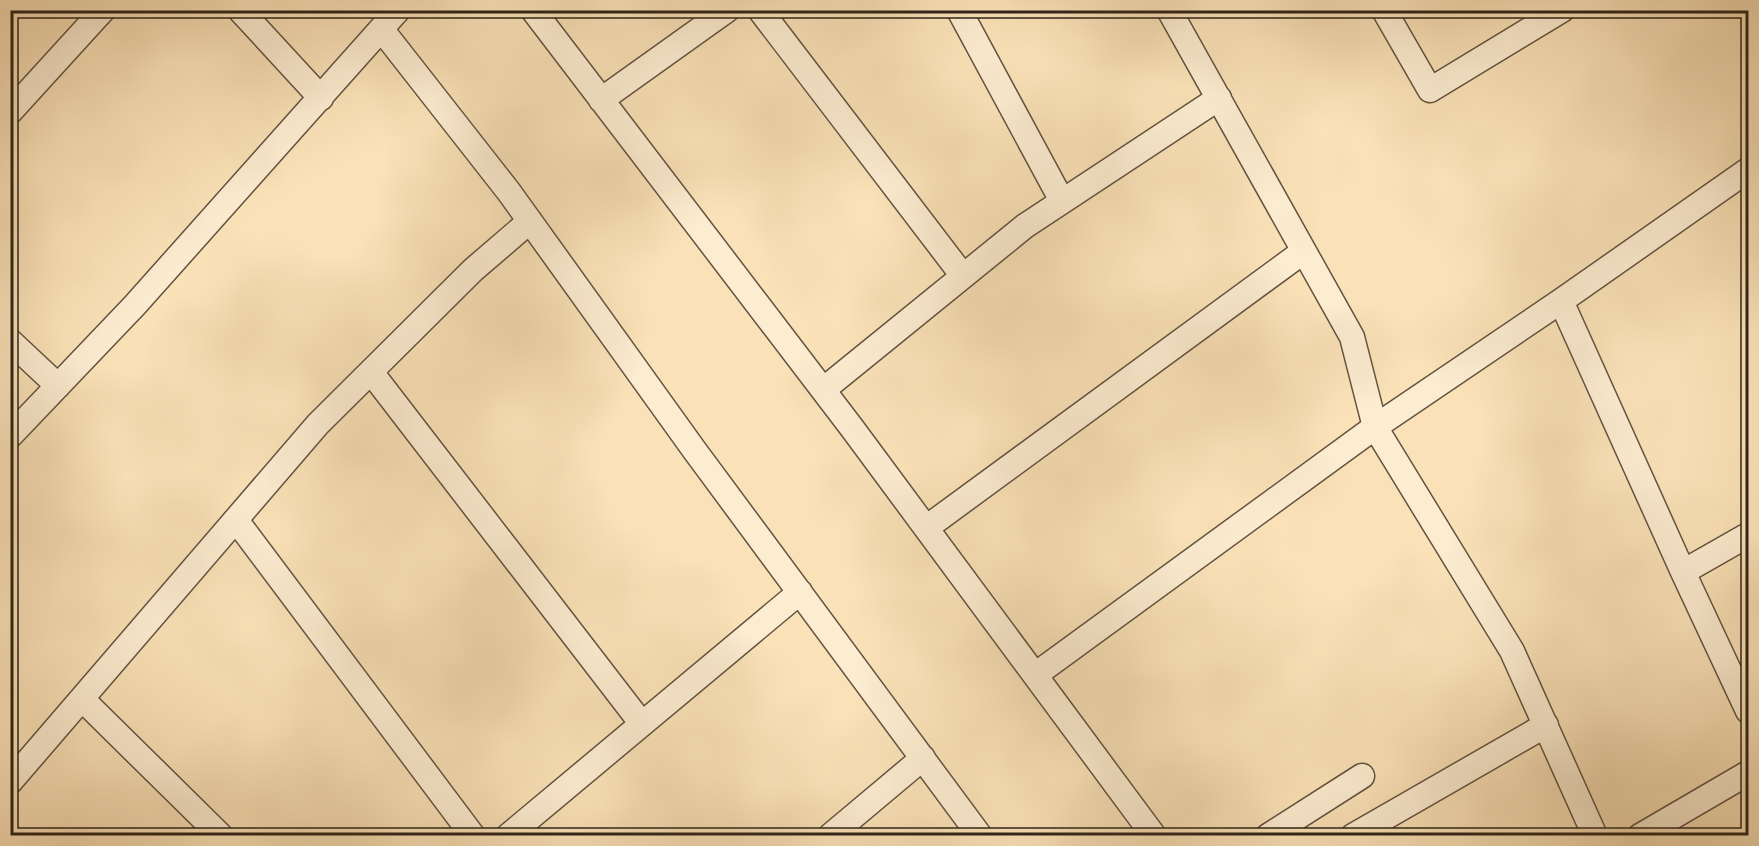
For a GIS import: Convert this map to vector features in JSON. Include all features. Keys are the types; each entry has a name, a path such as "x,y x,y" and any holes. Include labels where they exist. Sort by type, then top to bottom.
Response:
{"street":[{"path":"10,112 103,10"},
{"path":"240,10 321,98"},
{"path":"533,10 926,528 1154,836"},
{"path":"601,100 727,10"},
{"path":"760,10 963,276"},
{"path":"959,10 1062,201"},
{"path":"1169,10 1352,337 1376,427 1512,651 1595,836"},
{"path":"1384,10 1430,90 1562,10"},
{"path":"10,436 135,305 393,16 530,221 980,836"},
{"path":"822,390 1025,226 1219,98"},
{"path":"1035,675 1376,427 1749,170"},
{"path":"10,782 318,424 473,270 530,221"},
{"path":"926,528 1304,251"},
{"path":"1561,301 1683,572 1749,711"},
{"path":"10,341 58,386"},
{"path":"371,372 642,724"},
{"path":"236,520 473,836"},
{"path":"1683,572 1749,535"},
{"path":"508,836 800,592"},
{"path":"82,699 221,836"},
{"path":"1353,836 1546,725"},
{"path":"830,836 923,758"},
{"path":"1640,836 1749,773"},
{"path":"1269,836 1362,776"}]}
